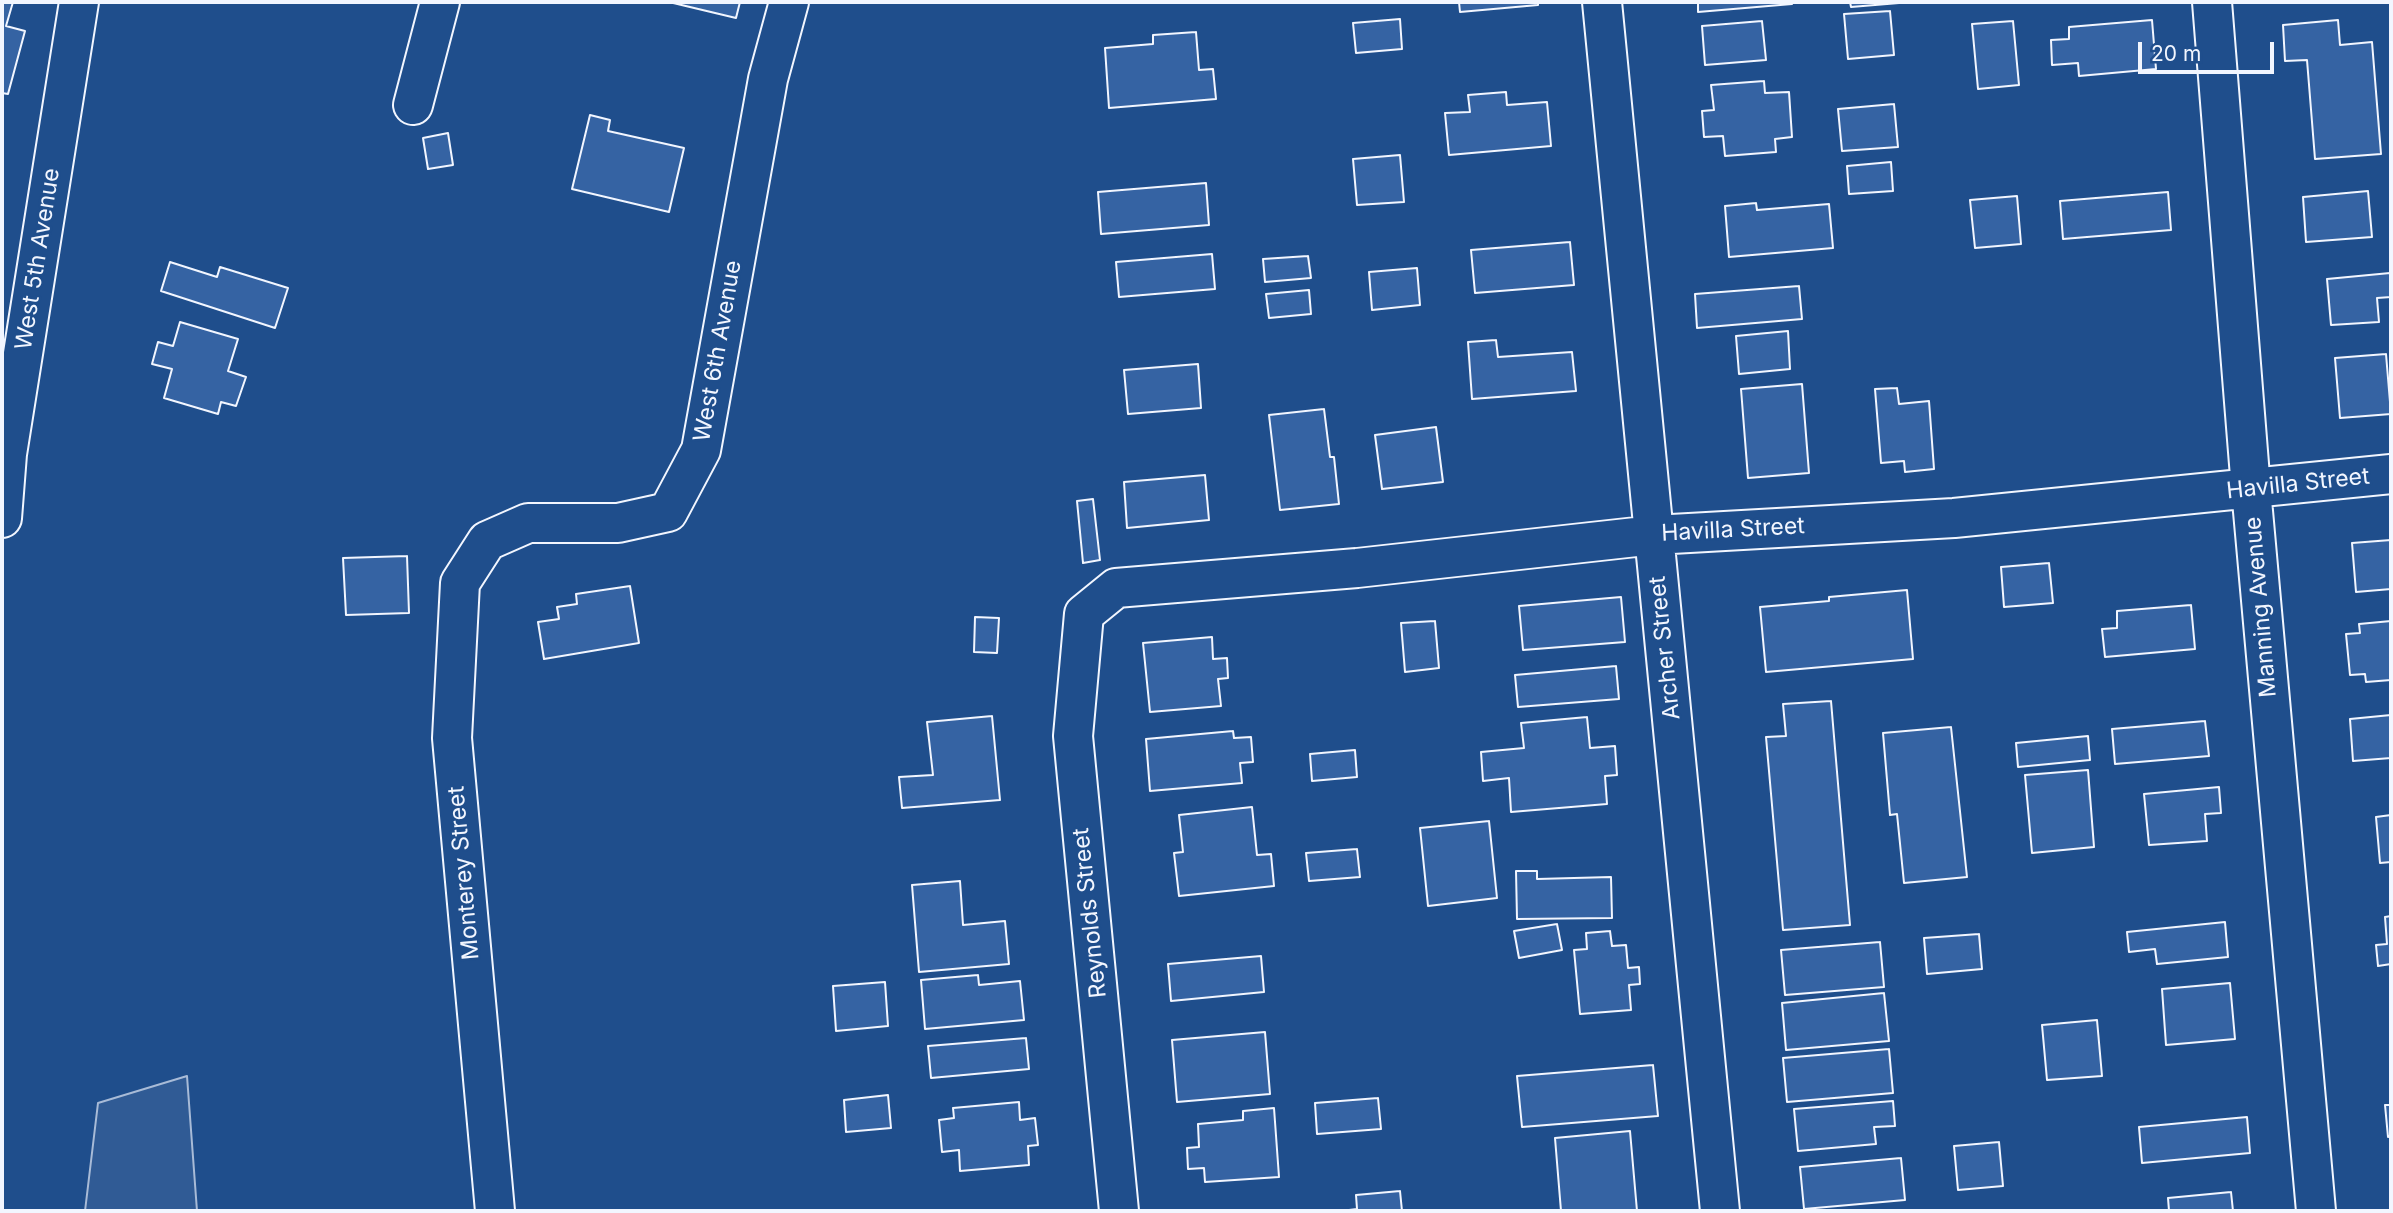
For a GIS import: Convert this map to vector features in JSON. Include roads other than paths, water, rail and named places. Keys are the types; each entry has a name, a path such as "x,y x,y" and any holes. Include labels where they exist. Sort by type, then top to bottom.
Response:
{"street":[{"name":"West 5th Avenue","path":"2,518 5,454 79,2"},
{"path":"413,105 440,2"},
{"name":"West 6th Avenue","path":"487,541 528,523 618,523 668,512 701,450 768,79 789,2"},
{"name":"Archer Street","path":"1602,2 1720,1211"},
{"name":"Manning Avenue","path":"2212,2 2250,489 2316,1211"},
{"name":"Havilla Street","path":"1084,614 1116,588 1357,568 1654,535 1954,518 2391,474"},
{"name":"Monterey Street","path":"487,541 460,583 452,738 495,1211"},
{"name":"Reynolds Street","path":"1084,614 1073,736 1119,1211"}]}
